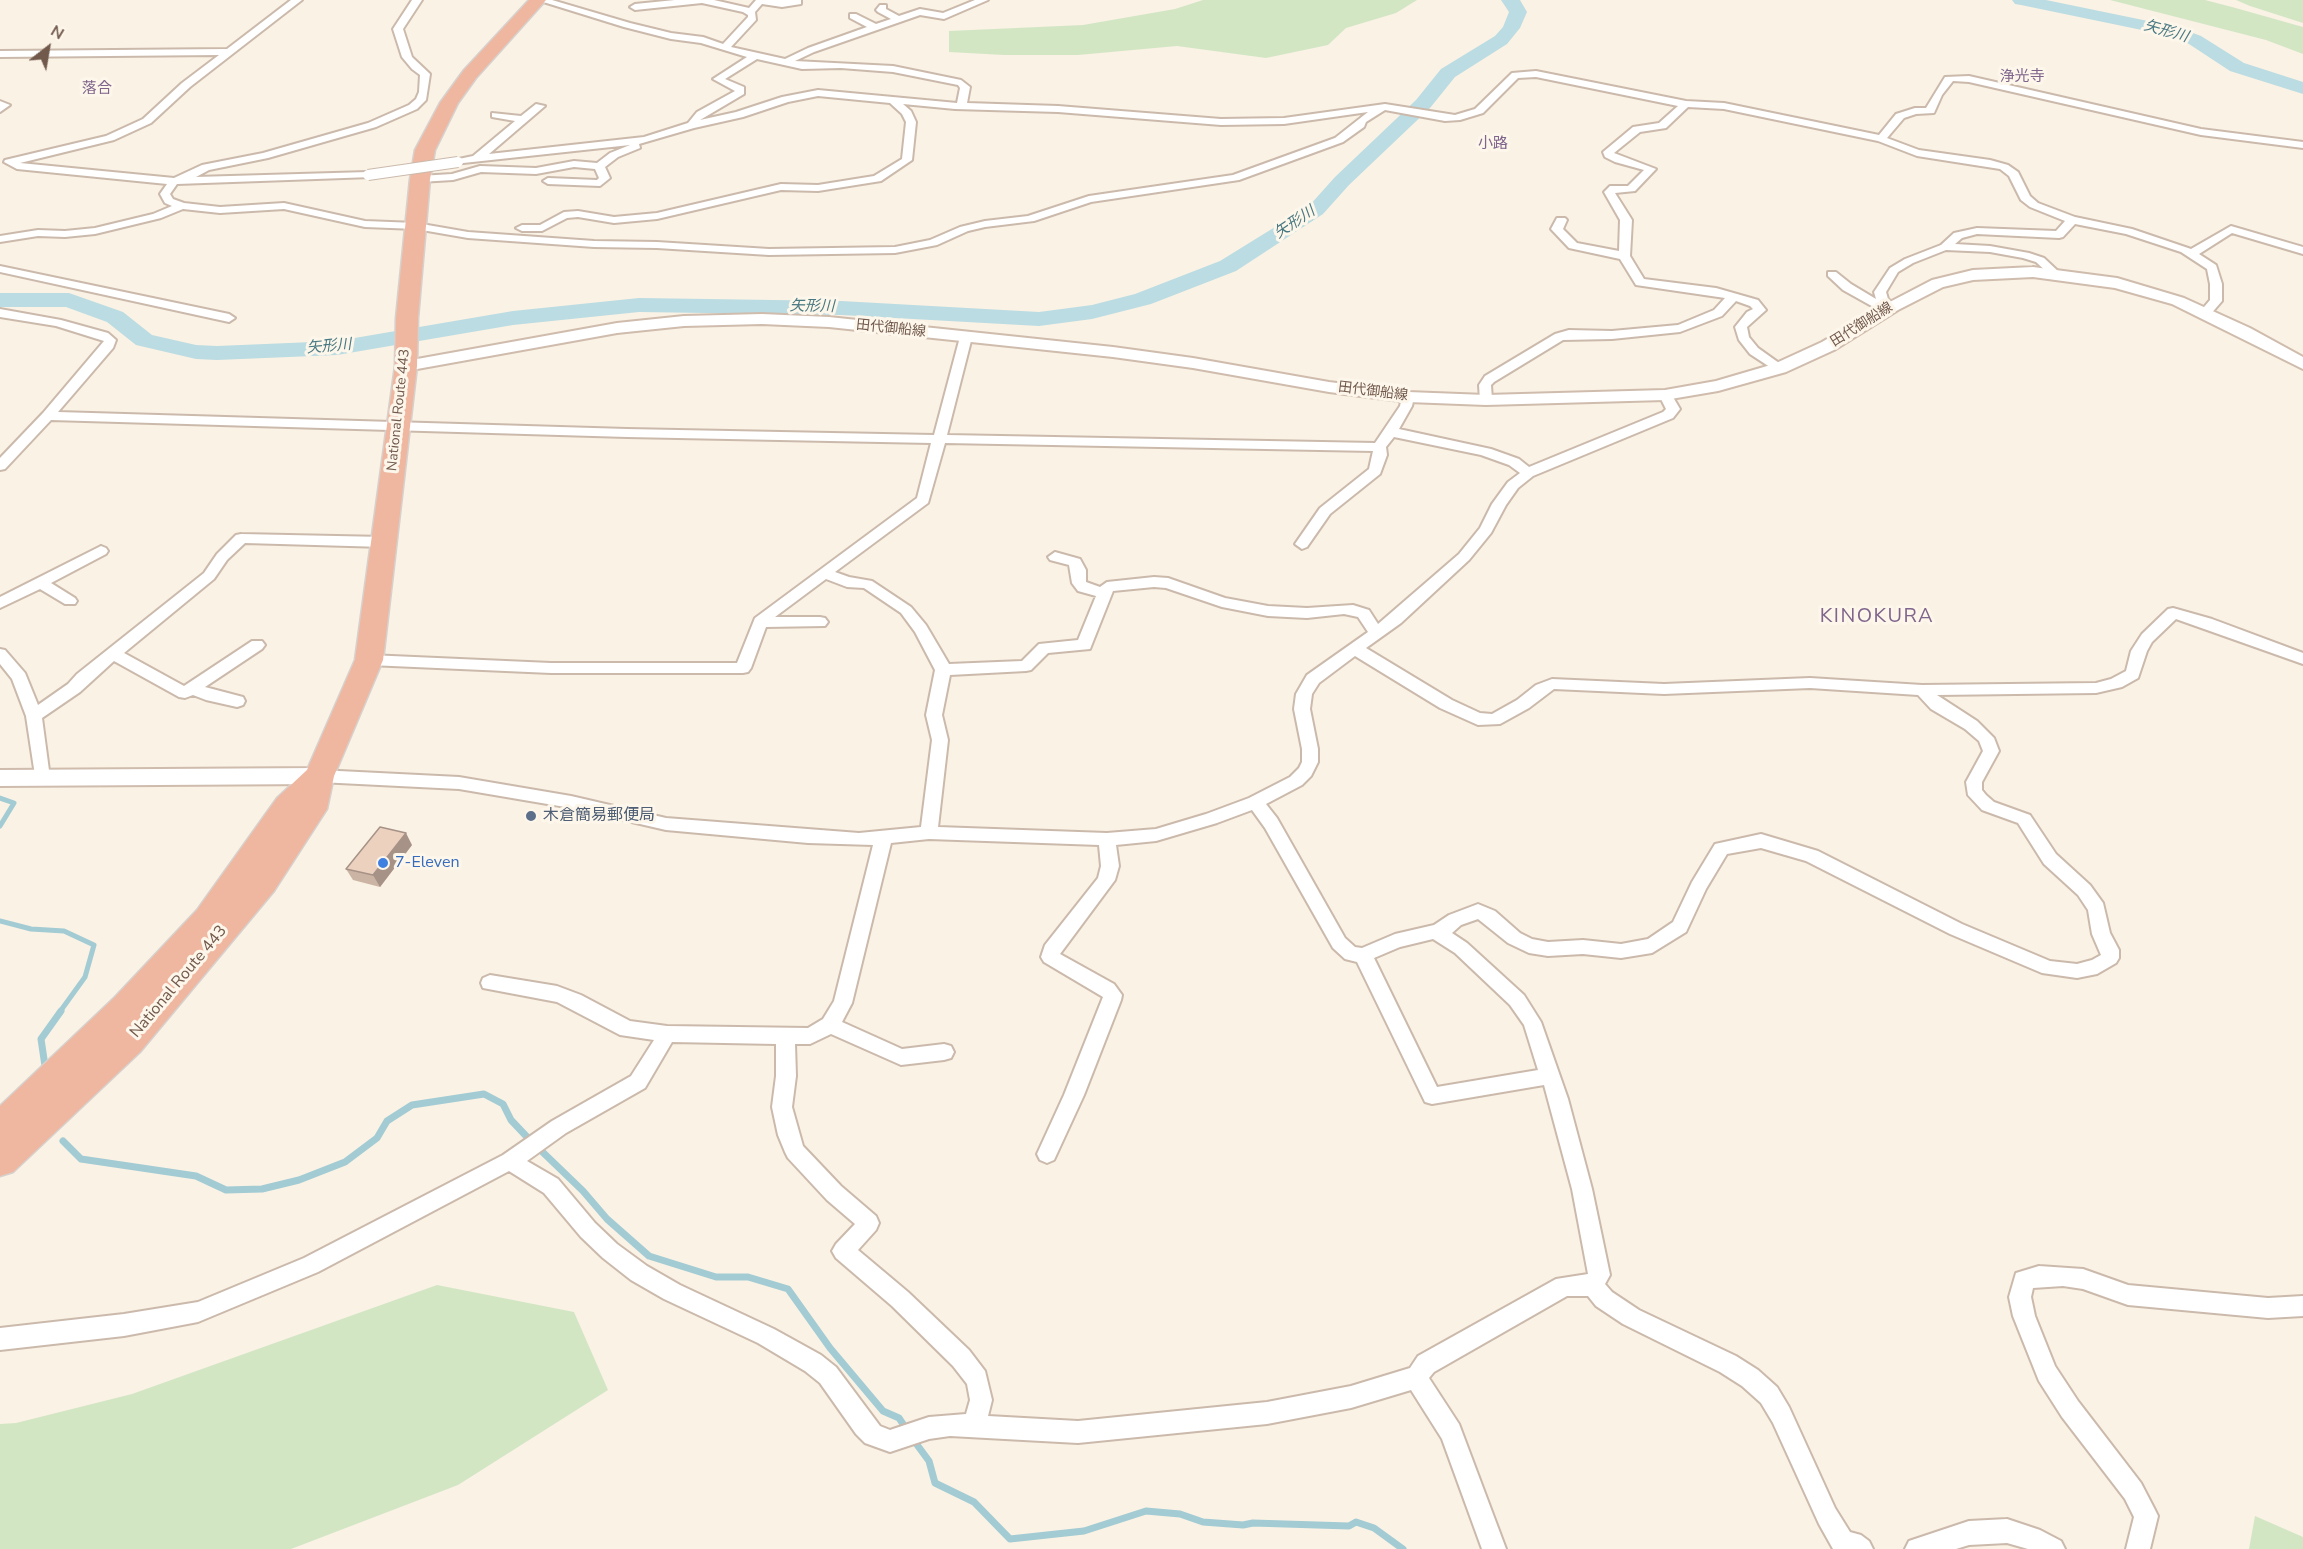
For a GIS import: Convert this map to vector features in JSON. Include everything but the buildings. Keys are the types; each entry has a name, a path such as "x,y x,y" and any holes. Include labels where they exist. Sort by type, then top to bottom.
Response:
{"highway":[{"name":"National Route 443","path":"0,1160 128,1042 263,882 312,809 319,776 369,660 406,356 407,318 425,150 449,103 470,74 534,1"},
{"name":"National Route 443","path":"0,1128 28,1104 127,1007 208,919 288,806 319,776"}],"main road":[{"name":"田代御船線","path":"406,356 684,321 784,320 966,337 1193,363 1329,387 1408,397 1486,400 1665,395 1718,386 1780,368 1828,346 1889,308 1938,283 1973,275 2054,273 2117,283 2178,301 2205,312 2303,364"},
{"path":"0,778 319,776"}],"street":[{"path":"4,164 126,132 147,121 186,85 297,0"},
{"path":"417,0 398,29 407,57 425,74 424,92 421,100 413,107 372,125 323,140 264,156 206,167 186,178 174,181 165,194 169,201 182,207 220,210 284,206 365,224 416,226 452,232 594,244 657,245 769,252 911,248 933,243 964,229 1030,219 1089,199 1235,178 1339,140 1360,125 1362,120 1387,108"},
{"path":"635,7 701,0 750,12 753,18 726,47"},
{"path":"786,62 811,50 920,12 933,16 944,16 982,0"},
{"path":"534,1 627,25 703,40 736,52 802,66 841,65 893,69 961,83 965,87 962,106"},
{"path":"750,12 759,1 798,2"},
{"path":"883,7 881,10 898,19"},
{"path":"853,16 876,27"},
{"path":"0,54 227,52"},
{"path":"692,125 701,114 740,92 740,89 718,79 755,56"},
{"path":"4,164 174,181 368,175 477,159 645,140 692,125 731,117 800,95 837,94 962,106 1058,109 1263,123 1387,108 1456,118 1473,114 1515,75 1524,74 1593,84 1686,104 1724,106 1881,139 1917,153 2004,167 2014,174 2025,198 2034,205 2072,220 2128,231 2192,253 2212,267 2216,301 2205,312"},
{"path":"1881,139 1900,116 1915,111 1930,111 1948,79 1953,78 1981,81 2201,132 2303,145"},
{"path":"452,232 468,226 536,229 559,217 571,214 614,220 657,216 780,187 818,188 877,179 907,160 910,122 907,113 893,100"},
{"path":"0,104 5,105 0,109"},
{"path":"1686,104 1662,126 1637,129 1608,152 1609,155 1619,160 1651,169 1631,189 1614,188 1609,192 1626,220 1624,256 1640,282 1666,287 1707,290 1754,303 1760,308 1745,321 1741,332 1750,347 1780,368"},
{"path":"477,159 540,106"},
{"path":"496,115 524,120"},
{"path":"420,180 453,177 488,168 525,171 574,164 599,166 614,155 642,144 645,140"},
{"path":"548,181 600,183 605,178 599,166"},
{"path":"0,239 39,233 65,234 95,231 157,216 182,207"},
{"path":"1561,220 1557,229 1573,246 1624,256"},
{"path":"1889,308 1880,292 1894,270 1909,261 1945,247 1959,235 1977,231 2059,235 2065,231 2072,220"},
{"path":"2192,253 2231,229 2303,251"},
{"path":"1945,247 1990,249 2025,255 2040,260 2054,273"},
{"path":"0,270 229,318"},
{"path":"1832,274 1846,287 1889,308"},
{"path":"1486,400 1485,385 1489,380 1559,337 1579,333 1612,335 1680,328 1718,313 1727,306 1732,297"},
{"path":"0,313 57,323 105,336 110,340 109,345 48,416 0,466"},
{"path":"369,660 551,668 744,668 760,622 873,535 923,500 966,337"},
{"path":"319,776 459,783 571,802 678,825 808,837 883,839 929,833 1107,840 1156,834 1211,819 1255,802 1296,781 1310,762 1310,749 1302,709 1304,694 1313,680 1396,619 1464,557 1486,530 1499,504 1513,485 1528,473 1668,415 1673,410 1665,395"},
{"path":"1302,544 1324,511 1375,471 1380,454 1379,447 1391,432 1406,406 1408,397"},
{"path":"48,416 627,433 939,437 1379,447"},
{"path":"1391,432 1497,455 1514,462 1528,473"},
{"path":"34,716 74,688 210,576 222,557 241,538 384,542"},
{"path":"0,603 40,582 101,557"},
{"path":"1055,557 1075,562 1079,570 1078,583 1091,592 1104,593"},
{"path":"825,574 847,582 867,584 906,610 933,646 943,670 934,715 940,740 936,790 929,833"},
{"path":"40,582 70,601"},
{"path":"943,670 1026,666 1044,648 1085,645 1089,628 1108,587 1161,582 1222,602 1268,611 1307,613 1353,610 1364,614 1370,626 1377,632"},
{"path":"1354,648 1446,704 1478,719 1494,720 1552,684 1664,689 1810,683 1922,690 2096,688 2116,683 2133,674 2139,651 2147,638 2173,613 2207,623 2303,659"},
{"path":"760,622 820,622"},
{"path":"114,654 185,693 256,645"},
{"path":"0,654 19,677 34,716 42,778"},
{"path":"193,688 206,695 237,700"},
{"path":"1255,802 1272,824 1339,943 1351,954 1363,955 1395,941 1423,933 1436,932 1448,927 1455,920 1478,911 1489,916 1514,938 1529,946 1548,949 1583,947 1621,951 1652,946 1680,927 1698,887 1721,849 1761,841 1812,856 1956,929 2048,968 2077,970 2097,967 2110,958 2110,950 2101,934 2097,908 2084,890 2050,860 2024,819 1989,806 1980,799 1974,791 1974,782 1991,751 1986,738 1971,725 1937,705 1922,690"},
{"path":"490,983 557,994 574,1000 627,1029 667,1034 810,1036 830,1025 843,1003 883,839"},
{"path":"1047,1154 1113,1000 1113,995 1107,989 1050,957 1051,950 1106,880 1110,866 1107,840"},
{"path":"1436,932 1461,948 1517,1000 1533,1022 1568,1132 1586,1209 1599,1275 1593,1286"},
{"path":"1363,955 1432,1096 1550,1076"},
{"path":"830,1025 901,1057 944,1052"},
{"path":"0,1339 124,1325 198,1312 311,1265 514,1157 559,1127 638,1082 655,1058 667,1034"},
{"path":"785,1036 786,1076 782,1107 788,1135 795,1152 834,1193 869,1222 843,1251 900,1299 961,1358 977,1379 981,1400 974,1426"},
{"path":"514,1157 551,1185 588,1230 610,1251 639,1273 672,1292 799,1354 828,1375 864,1426 882,1440 896,1439 929,1428 950,1425 1078,1432 1178,1423 1267,1413 1351,1397 1416,1378 1426,1365 1564,1286 1593,1286 1604,1299 1631,1317 1728,1364 1750,1378 1769,1395 1781,1415 1827,1516 1851,1548"},
{"path":"2138,1549 2146,1516 2133,1491 2070,1409 2047,1373 2024,1316 2020,1297 2024,1280 2039,1276 2063,1276 2128,1295 2268,1308 2303,1306"},
{"path":"1416,1378 1451,1432 1494,1549"},
{"path":"1917,1549 1969,1533 2007,1531 2032,1538 2053,1549"}],"green space":[{"path":"1203,0 1417,0 1396,13 1346,28 1328,45 1266,58 1177,46 1078,55 949,52 949,31 1083,25 1175,9"},
{"path":"2110,0 2205,0 2232,7 2303,27 2303,54 2266,40"},
{"path":"2236,0 2303,0 2303,23 2250,6"},
{"path":"437,1285 574,1312 608,1390 458,1485 291,1549 0,1549 0,1424 16,1423 132,1394"},
{"path":"2255,1516 2303,1537 2303,1549 2249,1549"}],"waterway":[{"name":"矢形川","path":"0,300 69,300 115,317 144,340 196,352 217,353 337,348 513,318 639,305 841,308 1039,319 1092,312 1143,299 1228,266 1316,210 1342,181 1423,104 1448,73 1501,40 1511,28 1518,12 1517,7 1510,0"},
{"name":"矢形川","path":"2021,0 2171,31 2195,40 2237,67 2303,88"},
{"path":"0,798 14,803 0,826"},
{"path":"0,921 31,929 64,931 94,945 85,977 59,1013"},
{"path":"45,1066 41,1039 61,1011"},
{"path":"63,1141 81,1159 196,1176 226,1190 262,1189 299,1180 345,1162 377,1138 387,1121 412,1105 484,1094 503,1104 511,1120 528,1138 583,1191 607,1219 649,1256 716,1277 748,1277 788,1289 830,1348 883,1411 899,1418 907,1430"},
{"path":"912,1438 929,1461 935,1483 974,1502 1010,1539 1084,1531 1146,1511 1180,1514 1203,1522 1243,1525 1253,1523 1349,1526 1356,1522 1374,1528 1403,1549"}],"place":[{"name":"木倉簡易郵便局","path":"531,816"},
{"name":"7-Eleven","path":"383,863"}],"district":[{"name":"浄光寺","path":"2022,77"},
{"name":"落合","path":"97,89"},
{"name":"小路","path":"1493,144"},
{"name":"KINOKURA","path":"1877,617"}]}
